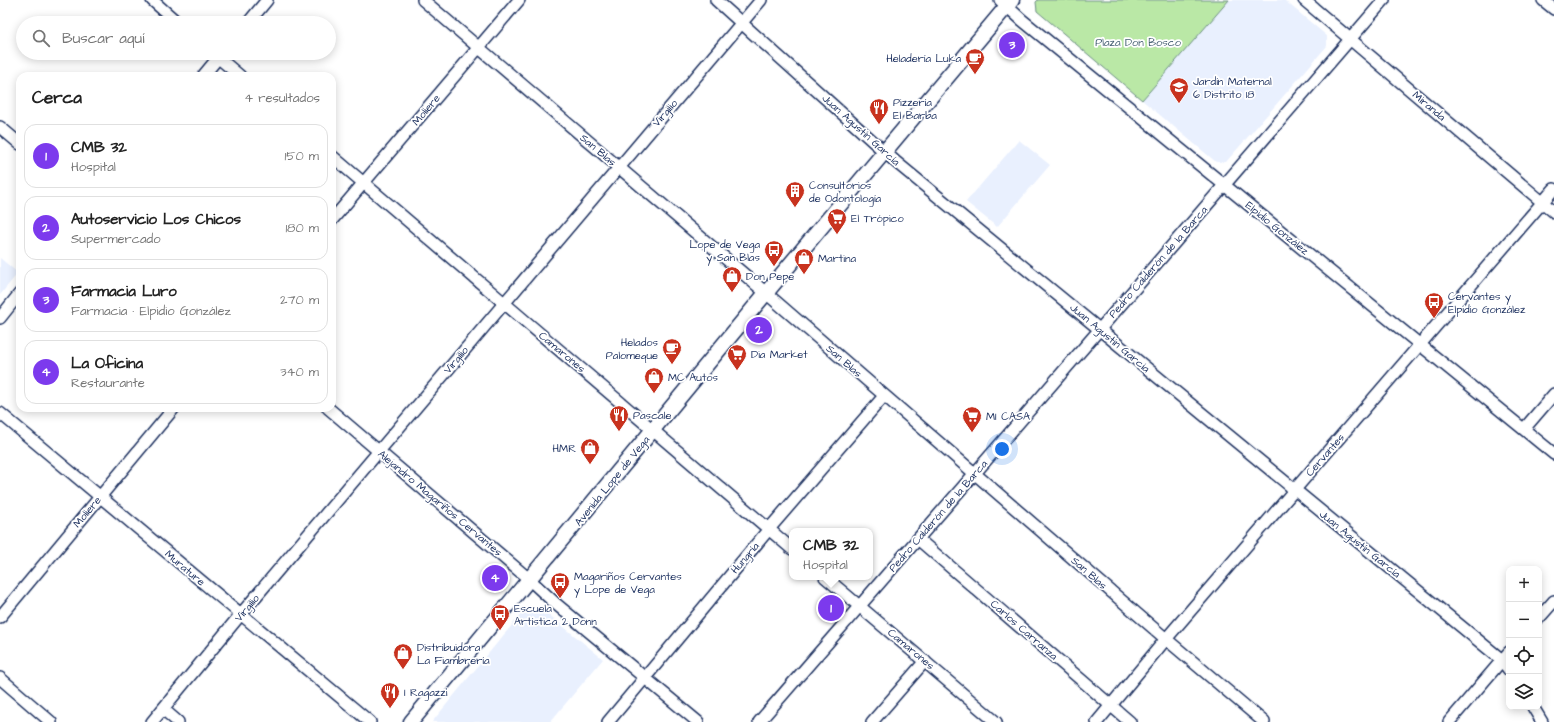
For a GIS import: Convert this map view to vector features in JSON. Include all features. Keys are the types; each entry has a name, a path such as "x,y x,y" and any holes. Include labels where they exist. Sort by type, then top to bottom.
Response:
{"main road":[{"name":"Avenida Lope de Vega","path":"411,722 884,152 1006,2"}],"street":[{"path":"152,0 170,16"},
{"path":"254,16 267,0"},
{"name":"San Blas","path":"423,0 1264,722"},
{"name":"Moliere","path":"336,215 519,0"},
{"name":"Juan Agustín García","path":"716,0 884,152 1295,490 1506,656"},
{"name":"Virgilio","path":"152,722 241,614 618,167 761,0"},
{"name":"Miranda","path":"1304,0 1554,212"},
{"name":"Pedro Calderón de la Barca","path":"759,722 1100,330 1384,0"},
{"path":"1543,0 1554,9"},
{"name":"Elpidio González","path":"1006,2 1022,20 1554,454"},
{"path":"206,72 214,60"},
{"path":"223,60 236,72"},
{"path":"0,127 16,141"},
{"name":"Camarones","path":"336,159 789,546"},
{"name":"Cervantes","path":"1097,722 1166,639 1554,189"},
{"path":"0,318 16,298"},
{"path":"1524,429 1554,394"},
{"name":"Hungría","path":"608,722 769,529 884,396"},
{"name":"Moliere","path":"0,617 171,412"},
{"name":"Alejandro Magariños Cervantes","path":"333,412 530,580 556,604 698,722"},
{"name":"Murature","path":"0,413 370,722"},
{"name":"Carlos Carranza","path":"918,539 1130,722"},
{"name":"Camarones","path":"829,580 996,722"},
{"path":"1542,615 1554,601"},
{"path":"1449,722 1506,656"},
{"path":"872,722 925,661"},
{"path":"0,678 51,722"},
{"path":"164,709 178,722"},
{"path":"1535,710 1542,722"}],"shaded area":[{"path":"1229,0 1284,0 1327,36 1327,46 1226,162 1216,162 1142,100"},
{"path":"1019,140 1050,165 997,227 966,202"},
{"path":"0,258 16,271 16,275 0,295"},
{"path":"526,608 542,609 603,659 550,722 432,722"}],"green space":[{"name":"Plaza Don Bosco","path":"1038,0 1229,0 1142,100 1037,11 1036,2"}],"place":[{"name":"Farmacia Luro","path":"1012,45"},
{"name":"Heladería Luka","path":"975,75"},
{"name":"Jardín Maternal 6 Distrito 18","path":"1179,104"},
{"name":"Pizzería El Barba","path":"879,125"},
{"name":"Consultorios de Odontología","path":"795,208"},
{"name":"El Trópico","path":"837,235"},
{"name":"Lope de Vega y San Blas","path":"774,267"},
{"name":"Martina","path":"804,275"},
{"name":"Don Pepe","path":"732,293"},
{"name":"Cervantes y Elpidio González","path":"1434,319"},
{"name":"Autoservicio Los Chicos","path":"759,330"},
{"name":"Helados Palomeque","path":"672,365"},
{"name":"Dia Market","path":"737,371"},
{"name":"MC Autos","path":"654,394"},
{"name":"Pascale","path":"619,432"},
{"name":"MI CASA","path":"972,433"},
{"name":"HMR","path":"590,465"},
{"name":"La Oficina","path":"495,578"},
{"name":"Magariños Cervantes y Lope de Vega","path":"560,599"},
{"name":"CMB 32","path":"831,608"},
{"name":"Escuela Artística 2 Donn","path":"500,631"},
{"name":"Distribuidora La Fiambrería","path":"403,670"},
{"name":"I Ragazzi","path":"390,709"}]}
